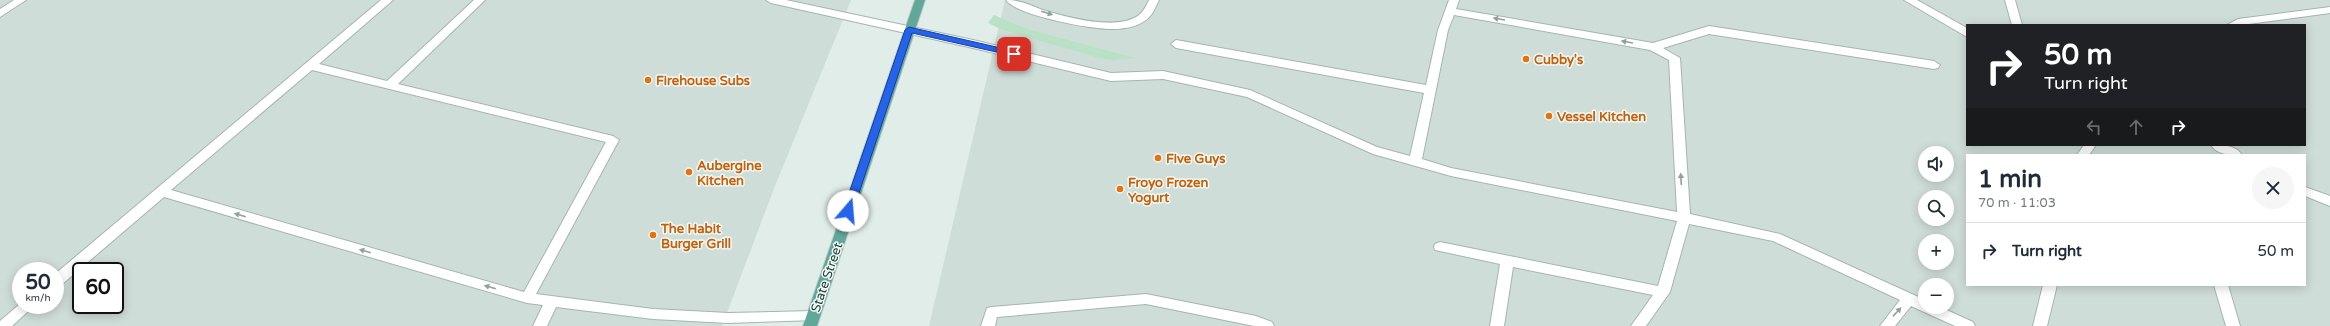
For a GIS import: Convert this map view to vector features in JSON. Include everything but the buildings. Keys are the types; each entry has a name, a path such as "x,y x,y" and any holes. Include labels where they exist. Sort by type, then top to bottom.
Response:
{"main road":[{"name":"State Street","path":"811,321 920,0"}],"street":[{"path":"0,14 21,0"},
{"path":"64,274 388,0"},
{"path":"389,86 480,0"},
{"path":"770,0 909,30 1111,77 1163,75 1250,94 1373,150 1451,172 1550,190 1776,237 1918,303"},
{"path":"1011,0 1017,4 1054,16 1113,26 1132,23 1143,18 1154,0"},
{"path":"1909,0 1966,32"},
{"path":"2010,0 2017,24"},
{"path":"1415,162 1443,30 1452,5 1653,47 1674,58 1684,218 1663,292 1638,326"},
{"path":"2234,24 2238,22 2330,10"},
{"path":"1653,47 1709,30 1934,65"},
{"path":"1176,44 1430,90"},
{"path":"310,66 613,140 527,298"},
{"path":"2218,146 2230,154"},
{"path":"2306,191 2330,201"},
{"path":"162,192 527,298 653,314 811,321"},
{"path":"1440,247 1663,292"},
{"path":"1497,326 1507,261"},
{"path":"2040,326 2050,286"},
{"path":"2221,286 2233,326"},
{"path":"988,326 992,312 1146,299 1256,321 1267,326"},
{"path":"1887,326 1909,299"},
{"path":"540,326 552,301"},
{"path":"3,326 17,314"},
{"path":"1941,314 1968,326"}],"shaded area":[{"path":"0,0 851,0 775,186 722,326 0,326"},
{"path":"1005,0 2330,0 2330,326 929,326"}],"green space":[{"path":"994,15 1027,29 1135,58 1112,60 1096,57 1003,30 988,23"}],"place":[{"name":"Cubby's","path":"1526,59"},
{"name":"Firehouse Subs","path":"648,80"},
{"name":"Vessel Kitchen","path":"1549,116"},
{"name":"Five Guys","path":"1158,158"},
{"name":"Aubergine Kitchen","path":"689,172"},
{"name":"Froyo Frozen Yogurt","path":"1120,189"},
{"name":"The Habit Burger Grill","path":"653,235"}],"route":[{"path":"848,211 909,30 1014,54"}]}
